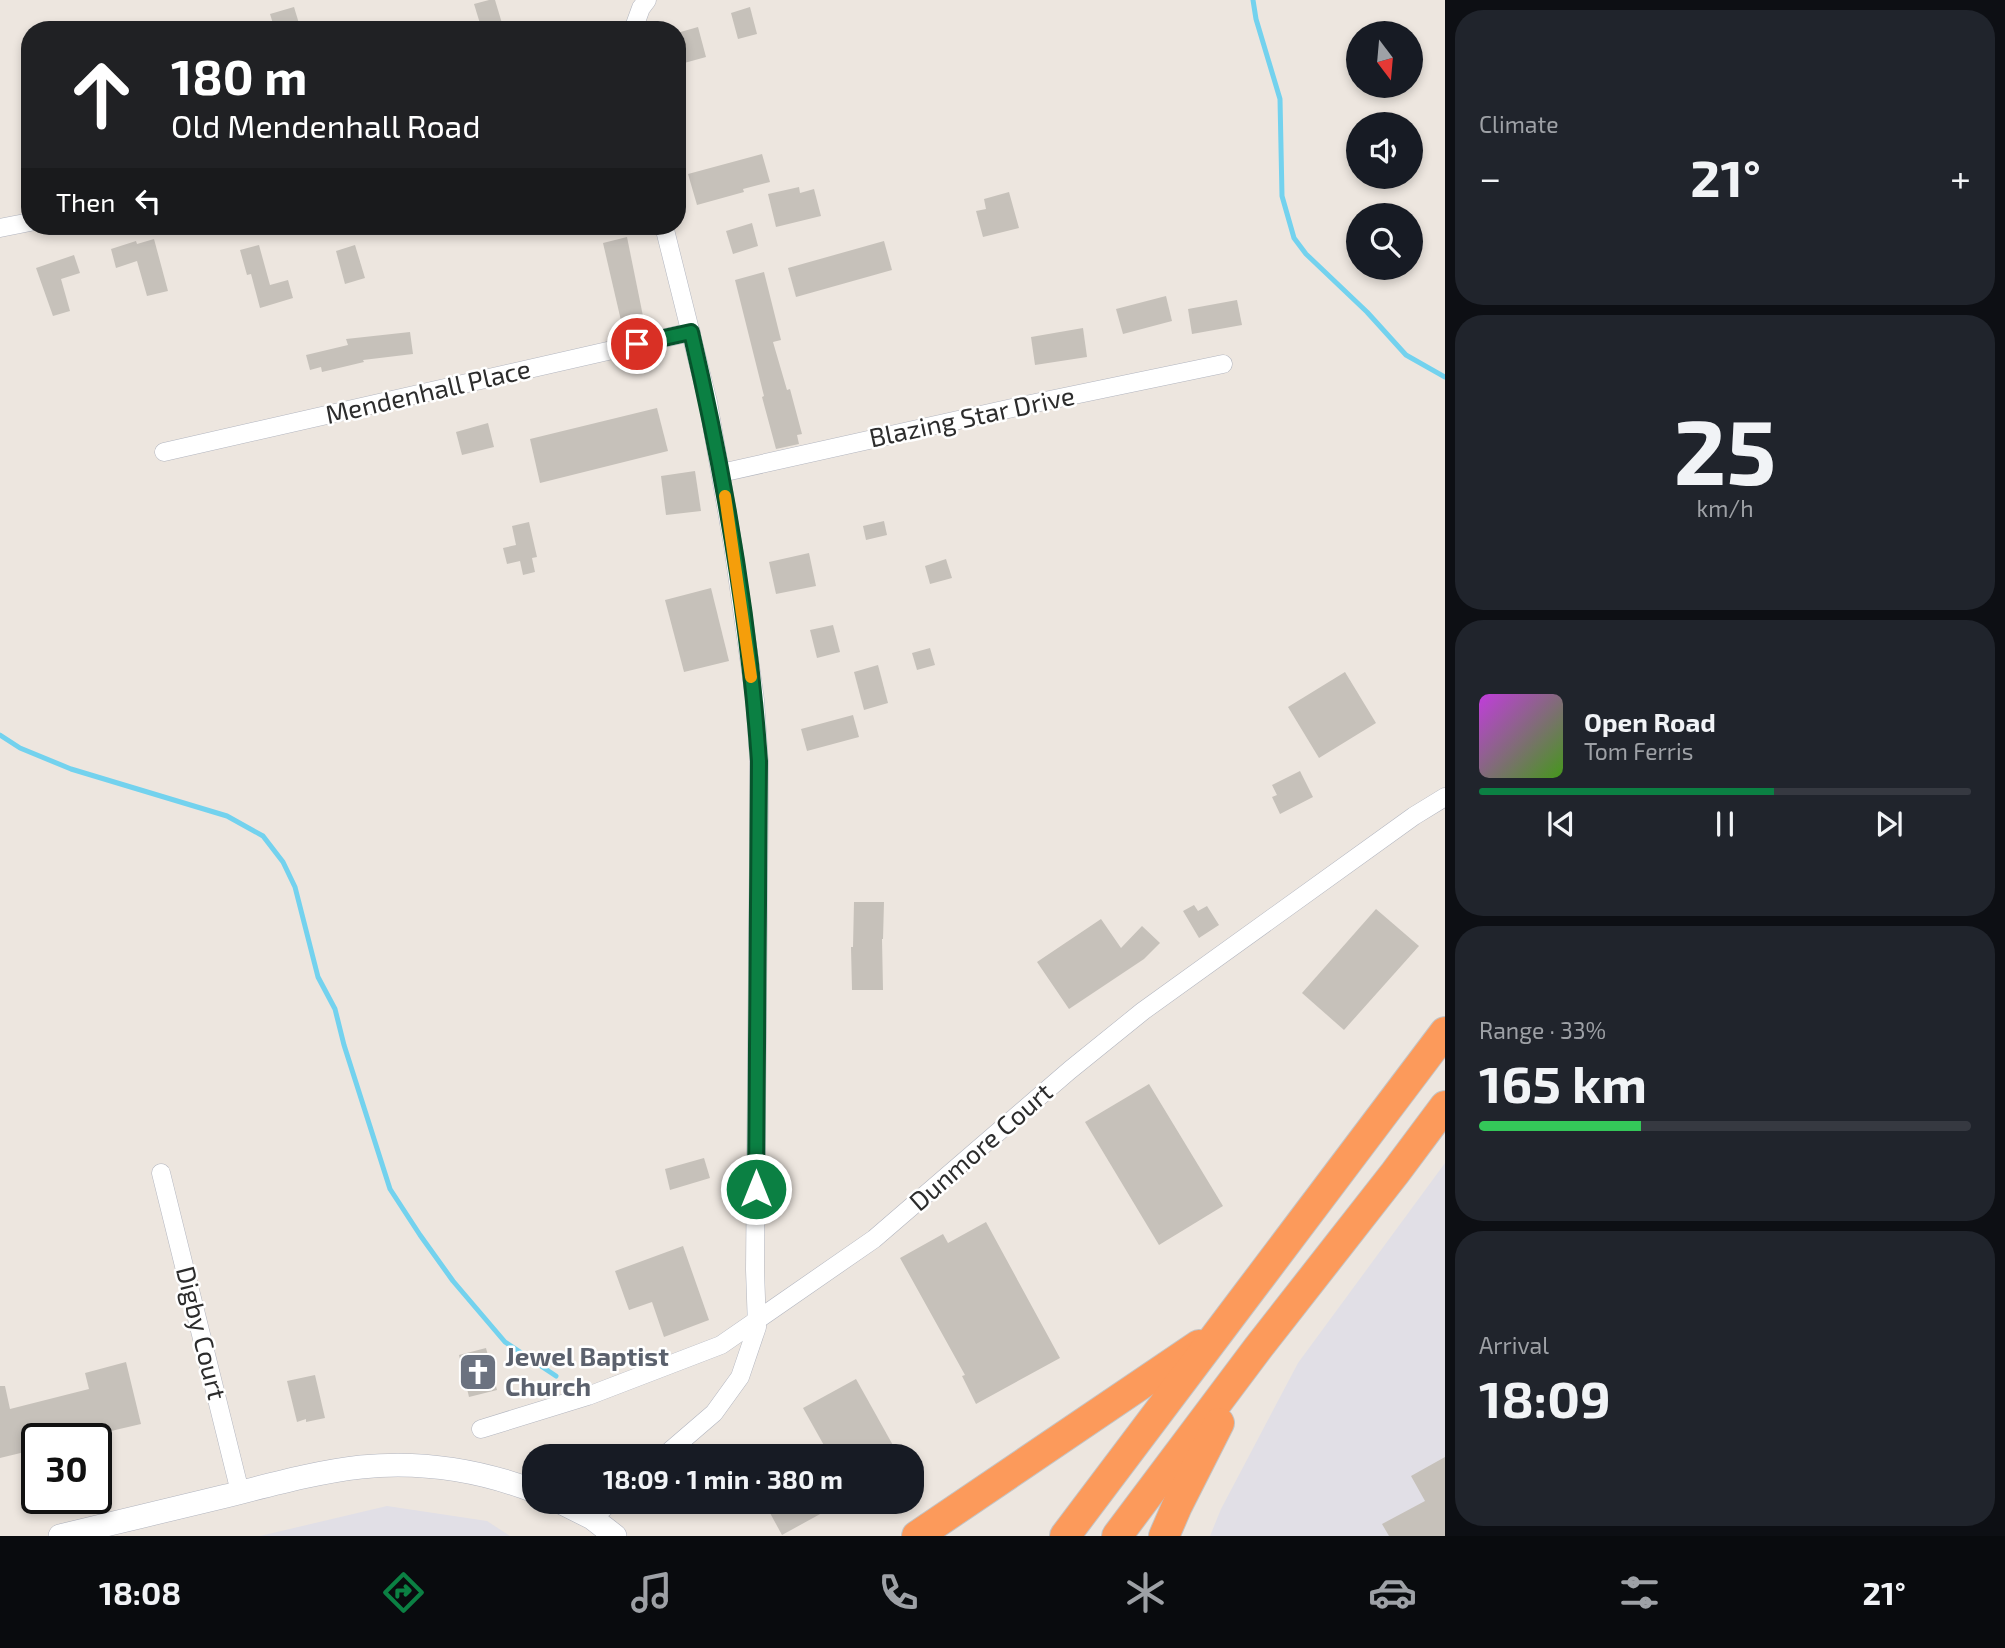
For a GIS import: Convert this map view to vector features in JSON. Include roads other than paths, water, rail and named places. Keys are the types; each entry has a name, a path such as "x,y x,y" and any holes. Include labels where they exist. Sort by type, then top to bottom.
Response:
{"highway":[{"path":"1065,1536 1445,1032"},
{"path":"1117,1536 1445,1105"},
{"path":"917,1536 1220,1331"},
{"path":"1164,1536 1258,1348"}],"main road":[{"path":"60,1536 240,1492 359,1467 423,1466 480,1474 522,1486"},
{"path":"584,1514 615,1536"}],"street":[{"path":"636,21 647,0"},
{"path":"0,228 21,224"},
{"path":"666,235 691,332 721,473 755,700 759,761 755,1270 757,1327 740,1377 714,1413 678,1444"},
{"name":"Mendenhall Place","path":"164,452 691,332"},
{"name":"Blazing Star Drive","path":"721,473 1223,364"},
{"name":"Dunmore Court","path":"481,1429 588,1396 721,1345 874,1239 1070,1070 1143,1011 1414,816 1445,797"},
{"name":"Digby Court","path":"161,1173 240,1492"},
{"path":"592,1518 597,1514"}],"waterway":[{"path":"1253,0 1256,19 1280,99 1282,196 1294,238 1306,254 1367,312 1406,355 1445,377"},
{"path":"0,735 20,748 71,769 227,816 263,836 283,862 295,887 318,977 335,1009 390,1189 453,1281 505,1342 556,1376"}],"place":[{"name":"Jewel Baptist Church","path":"478,1372"}]}
